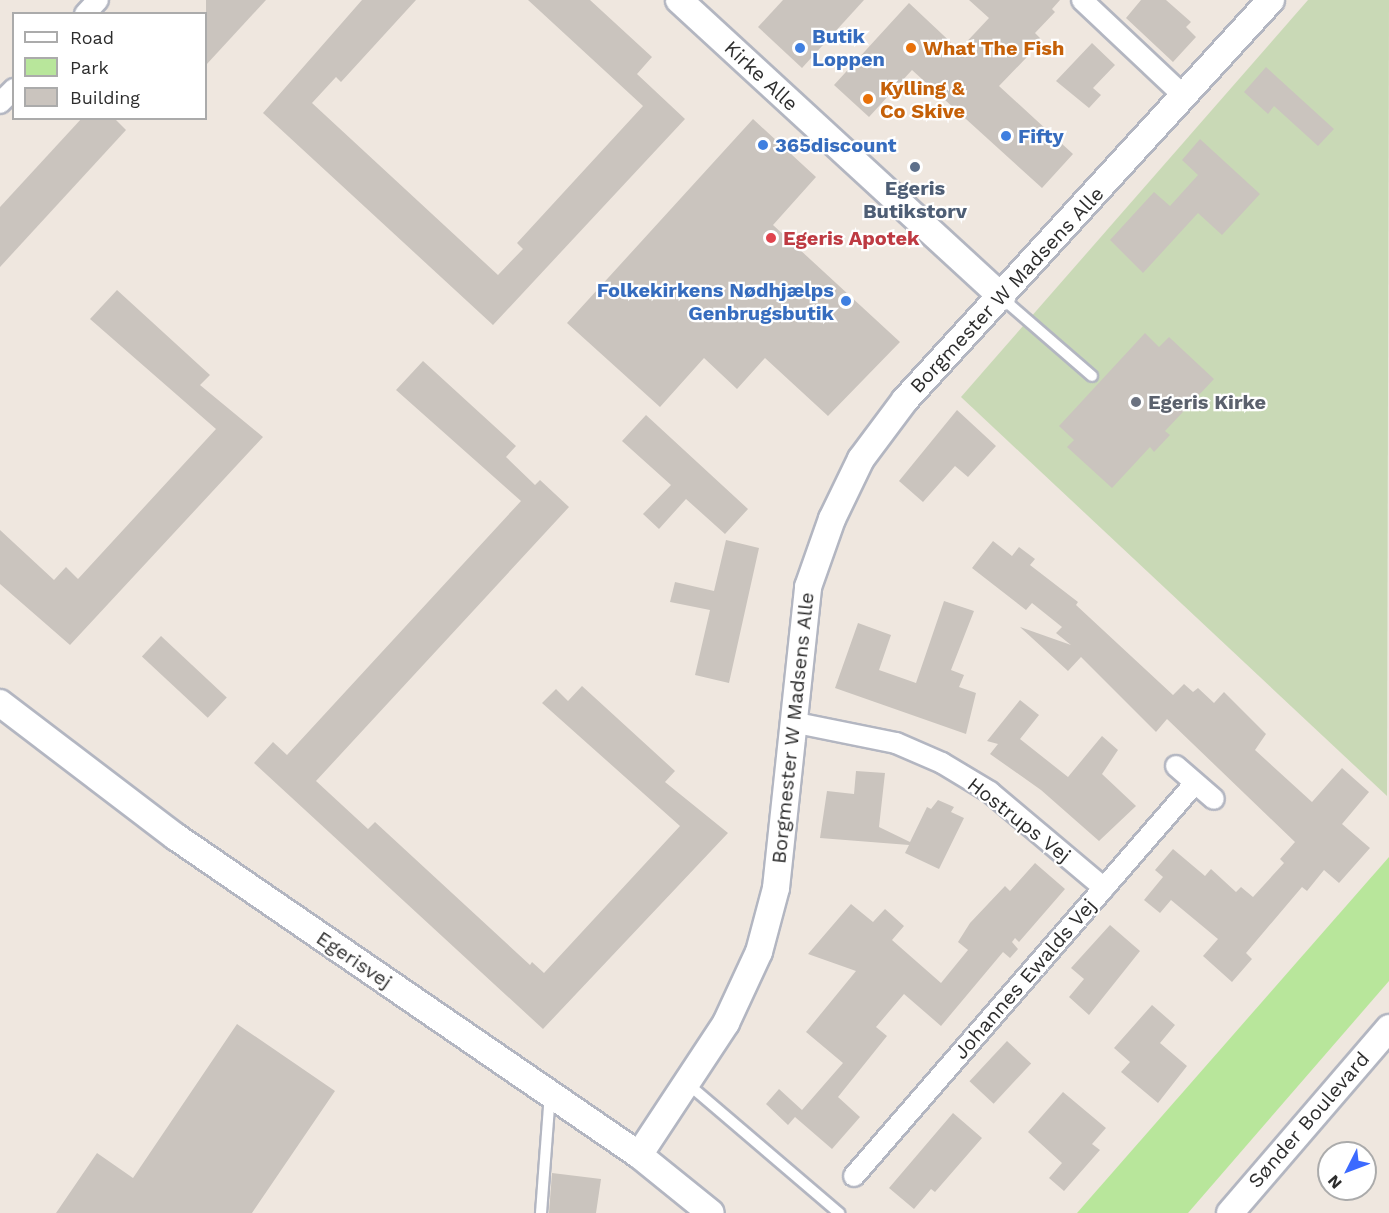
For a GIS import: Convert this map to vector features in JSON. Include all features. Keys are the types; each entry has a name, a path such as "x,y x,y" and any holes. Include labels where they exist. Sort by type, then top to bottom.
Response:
{"street":[{"path":"87,12 98,0"},
{"name":"Kirke Alle","path":"679,0 1002,297"},
{"path":"1082,0 1184,96"},
{"name":"Borgmester W Madsens Alle","path":"639,1155 688,1084 726,1023 759,952 776,888 808,586 842,499 861,459 905,400 1002,297 1271,0"},
{"path":"0,103 12,91"},
{"name":"Egerisvej","path":"0,702 176,837 639,1155 711,1213"},
{"name":"Hostrups Vej","path":"792,722 896,743 942,763 990,792 1104,888"},
{"path":"1176,766 1214,799"},
{"name":"Johannes Ewalds Vej","path":"854,1176 1195,783"},
{"name":"Sønder Boulevard","path":"1230,1213 1389,1028"}],"lane":[{"path":"1002,297 1092,376"},
{"path":"688,1084 838,1213"},
{"path":"541,1213 550,1094"}],"green space":[{"path":"1308,0 1389,0 1387,796 961,397"},
{"path":"1389,857 1389,981 1188,1213 1077,1213"}],"building":[{"path":"206,0 266,0 207,64"},
{"path":"362,0 416,0 341,82 336,77 312,103 498,275 523,249 517,243 643,106 528,0 590,0 652,57 637,74 685,119 493,325 263,113"},
{"name":"Butik Loppen","path":"783,0 864,0 802,68 758,27"},
{"path":"969,0 1060,0 1052,9 1055,12 1035,33 1040,38 1024,54 1027,57 999,86 1073,154 1042,188 912,70 869,117 834,85 909,3 959,50 989,18"},
{"path":"1141,0 1166,0 1191,22 1186,27 1196,37 1173,62 1126,18"},
{"path":"1092,43 1115,65 1093,88 1101,95 1089,108 1056,81"},
{"path":"1266,67 1334,129 1318,146 1274,106 1268,114 1244,92"},
{"path":"753,119 816,177 773,225 900,342 828,416 765,358 737,389 704,358 660,407 567,323"},
{"path":"80,120 116,120 126,130 0,267 0,207"},
{"path":"1200,139 1260,194 1222,235 1198,213 1143,273 1110,240 1154,192 1170,206 1198,175 1182,160"},
{"path":"117,290 210,375 200,385 263,437 70,645 0,584 0,530 54,580 66,567 78,579 216,429 90,319"},
{"name":"Egeris Kirke","path":"1145,333 1159,347 1169,337 1214,379 1165,431 1170,435 1154,452 1150,447 1112,488 1067,447 1074,440 1059,426"},
{"path":"423,361 516,446 506,457 535,485 540,480 569,507 316,781 368,829 375,822 530,965 532,962 544,973 680,826 542,703 556,689 568,701 582,686 675,771 665,782 728,833 543,1029 254,763 273,742 287,755 521,501 396,390"},
{"path":"957,410 996,446 968,477 955,466 923,502 899,481"},
{"path":"646,415 748,509 725,534 686,499 659,529 643,514 671,485 622,441"},
{"path":"726,540 759,548 729,683 695,675 710,610 670,602 675,582 714,591"},
{"path":"993,541 1012,556 1019,547 1035,559 1030,565 1078,602 1076,605 1173,695 1184,684 1193,692 1198,688 1214,703 1224,692 1266,734 1255,750 1312,802 1342,768 1369,792 1342,824 1370,848 1339,883 1324,870 1307,891 1302,887 1246,953 1252,959 1232,982 1203,956 1218,939 1171,900 1160,913 1144,900 1163,877 1155,870 1173,849 1205,876 1211,869 1236,892 1241,887 1253,897 1284,863 1280,859 1295,842 1167,719 1156,732 1081,657 1068,671 1020,627 1071,645 1056,633 1062,627 1032,603 1026,610 972,568"},
{"path":"944,601 974,611 951,670 964,675 959,687 976,693 966,734 835,688 858,623 891,635 879,670 916,683"},
{"path":"161,636 227,697 208,718 142,656"},
{"path":"1020,700 1039,715 1020,739 1068,777 1102,736 1118,750 1102,774 1136,806 1099,841 1041,790 990,754 998,744 987,741"},
{"path":"856,771 885,773 879,827 910,842 927,807 931,809 938,800 954,807 951,812 964,818 939,869 905,853 909,845 820,838 827,791 854,794"},
{"path":"1035,863 1065,889 1019,942 1015,938 1012,942 1018,949 1010,958 1003,952 941,1026 904,994 876,1027 887,1036 838,1097 860,1117 832,1149 795,1117 788,1125 766,1104 779,1089 802,1110 843,1063 806,1032 856,971 808,954 851,904 873,922 885,909 904,926 892,940 941,983 968,950 958,942 970,923 1005,886 1010,891"},
{"path":"1110,925 1140,951 1089,1015 1069,997 1084,979 1071,968"},
{"path":"1152,1005 1175,1025 1160,1043 1187,1066 1158,1103 1121,1072 1130,1062 1114,1048"},
{"path":"237,1024 335,1091 252,1213 56,1213 97,1153 133,1178"},
{"path":"1007,1041 1031,1064 994,1104 969,1081"},
{"path":"1063,1092 1106,1128 1092,1144 1100,1150 1064,1191 1049,1178 1062,1163 1028,1132"},
{"path":"953,1113 982,1138 935,1192 931,1189 914,1209 889,1188"},
{"path":"552,1173 601,1179 596,1213 549,1213"}],"place":[{"name":"Butik Loppen","path":"800,48"},
{"name":"What The Fish","path":"911,48"},
{"name":"Kylling & Co Skive","path":"868,99"},
{"name":"Fifty","path":"1006,136"},
{"name":"365discount","path":"763,145"},
{"name":"Egeris Butikstorv","path":"915,167"},
{"name":"Egeris Apotek","path":"771,238"},
{"name":"Folkekirkens Nødhjælps Genbrugsbutik","path":"846,301"},
{"name":"Egeris Kirke","path":"1136,402"}]}
